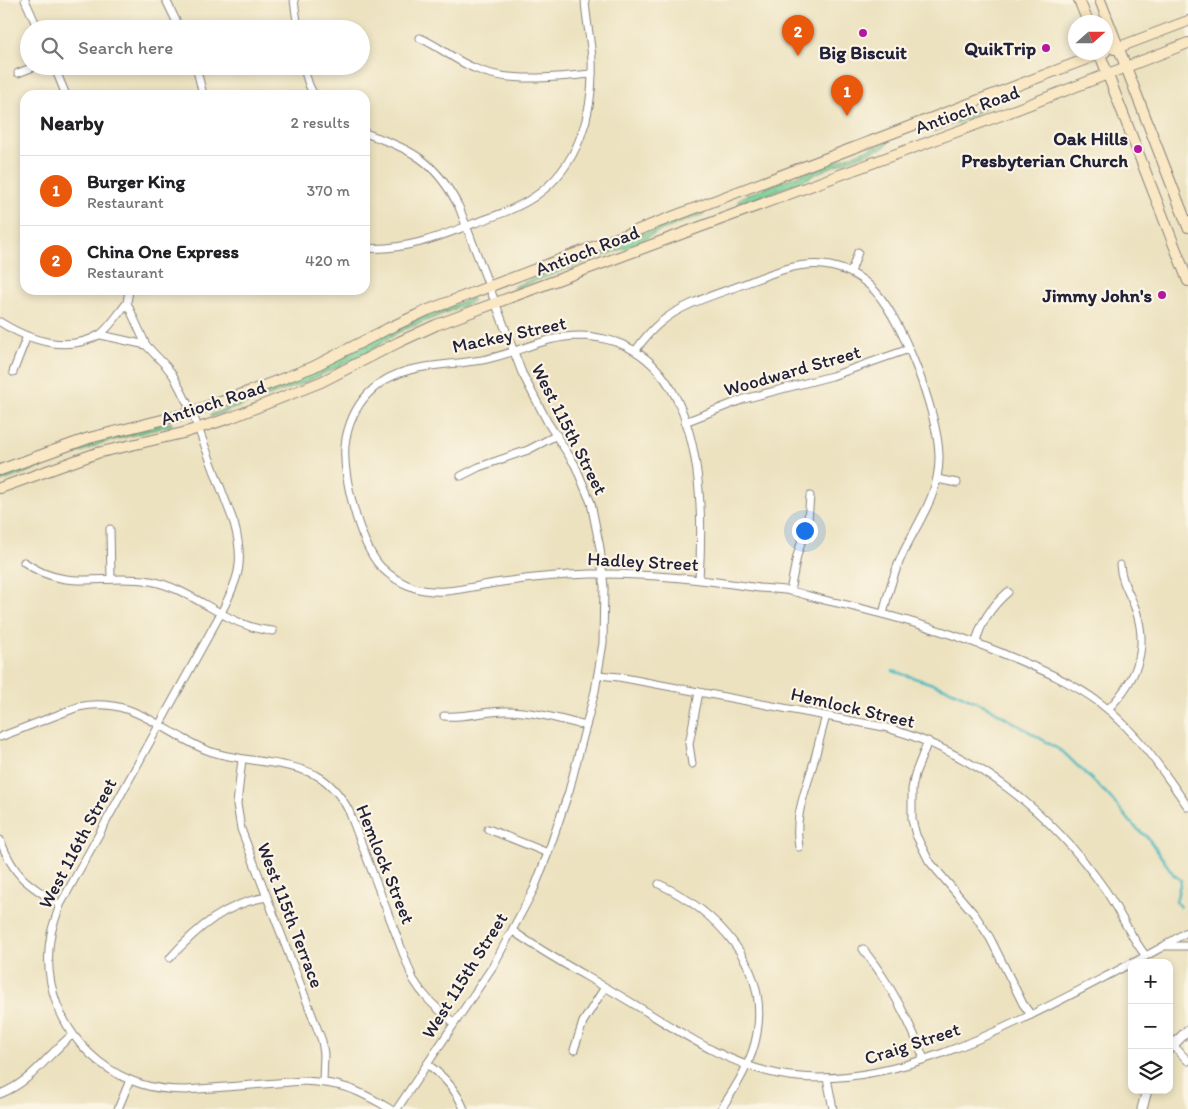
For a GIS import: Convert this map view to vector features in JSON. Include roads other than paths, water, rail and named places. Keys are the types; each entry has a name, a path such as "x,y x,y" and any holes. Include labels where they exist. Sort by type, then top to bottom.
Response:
{"main road":[{"path":"1079,0 1085,15"},
{"path":"1100,0 1188,226"},
{"name":"Antioch Road","path":"1113,49 1188,21"},
{"name":"Antioch Road","path":"0,488 97,453 198,428 305,389 417,333 1188,43"},
{"name":"Antioch Road","path":"0,470 89,438 192,412 305,370 422,313 1084,60"},
{"path":"1104,60 1107,74 1188,281"}],"street":[{"path":"25,0 34,20"},
{"path":"166,0 176,20"},
{"path":"294,0 297,20"},
{"path":"370,248 397,247 419,243 467,227 517,207 549,186 561,172 579,142 586,122 591,92 592,59 585,0"},
{"path":"420,38 438,47 458,61 490,74 517,78 592,74"},
{"path":"58,75 64,90"},
{"path":"198,75 202,90"},
{"path":"306,75 312,90"},
{"name":"West 115th Street","path":"370,135 408,150 431,166 451,190 530,390 579,473 592,503 603,574 604,617 598,675 568,791 548,853 534,889 493,966 397,1109"},
{"path":"852,272 858,252"},
{"path":"699,580 702,533 694,451 676,397 667,381 657,368 636,350 654,328 667,317 685,308 729,290 799,266 825,265 852,272 879,294 909,350 925,390 936,427 939,458 937,479 929,506 894,574 883,614"},
{"path":"101,335 127,303 128,295"},
{"name":"West 116th Street","path":"127,303 146,345 170,370 192,412 234,523 240,551 236,580 221,612 60,905 50,935 48,954 50,980 59,1010 72,1035 88,1053 116,1074 141,1085 168,1090 303,1081 335,1083 354,1089 390,1109"},
{"path":"0,322 16,332 46,343 59,344 101,335 146,345"},
{"path":"12,372 27,336"},
{"name":"Mackey Street","path":"352,502 345,464 346,438 353,415 366,395 384,380 404,371 486,359 540,341 556,338 592,337 611,341 636,350"},
{"name":"Woodward Street","path":"685,422 744,399 832,376 909,350"},
{"path":"460,476 528,450 557,435"},
{"path":"937,479 957,483"},
{"path":"790,591 797,556 808,520 810,496"},
{"name":"Hadley Street","path":"352,502 366,543 374,558 390,574 414,588 442,591 539,577 603,574 661,576 790,591 950,633 1060,678 1082,690 1108,710 1142,744 1188,807"},
{"path":"110,529 111,580"},
{"path":"24,562 53,578 77,580 135,579 151,581 167,586 221,612 239,623 273,631"},
{"path":"1108,710 1132,679 1140,652 1141,634 1138,620 1124,585 1120,565"},
{"path":"976,643 984,621 1008,592"},
{"name":"Hemlock Street","path":"598,675 619,677 884,726 928,741 961,756 1021,798 1072,847 1106,892 1146,956"},
{"path":"692,764 689,744 700,692"},
{"name":"Hemlock Street","path":"0,737 78,707 104,704 130,710 209,751 242,759 282,765 316,775 337,792 349,811 414,978 429,1001 454,1023"},
{"path":"444,716 456,717 503,711 524,711 586,726"},
{"path":"799,847 797,828 799,810 826,716"},
{"path":"928,741 915,774 912,789 912,820 916,835 929,860 975,915 990,938 1023,1004 1031,1015"},
{"name":"West 115th Terrace","path":"242,759 238,794 238,813 241,829 322,1041 324,1054 323,1082"},
{"path":"488,830 548,853"},
{"path":"0,840 8,859 20,877 27,884 60,905"},
{"path":"659,884 686,899 708,915 732,941 747,963 756,987 759,1020 753,1048 732,1092 721,1109"},
{"path":"170,958 187,939 206,923 248,900 267,897"},
{"name":"Craig Street","path":"513,931 718,1054 746,1065 800,1078 865,1075 924,1059 994,1032 1031,1015 1128,965"},
{"name":"Craig Street","path":"1140,959 1188,931"},
{"name":"Craig Street","path":"1164,946 1188,946"},
{"path":"863,949 888,984 906,1016 924,1059"},
{"path":"574,1050 584,1022 605,987"},
{"path":"1173,1045 1188,1030"},
{"path":"0,1094 28,1079 53,1051 72,1035"},
{"path":"1173,1049 1188,1061"},
{"path":"427,1064 449,1082 464,1109"},
{"path":"827,1078 833,1109"},
{"path":"118,1109 130,1080"},
{"path":"1142,1109 1146,1094"}],"waterway":[{"path":"893,671 948,689 988,707 1063,752 1108,795 1134,826 1148,838 1174,875 1181,880 1176,902 1180,907"}],"place":[{"name":"Big Biscuit","path":"863,33"},
{"name":"QuikTrip","path":"1046,48"},
{"name":"China One Express","path":"798,56"},
{"name":"Burger King","path":"847,116"},
{"name":"Oak Hills Presbyterian Church","path":"1138,149"},
{"name":"Jimmy John's","path":"1162,295"}]}
